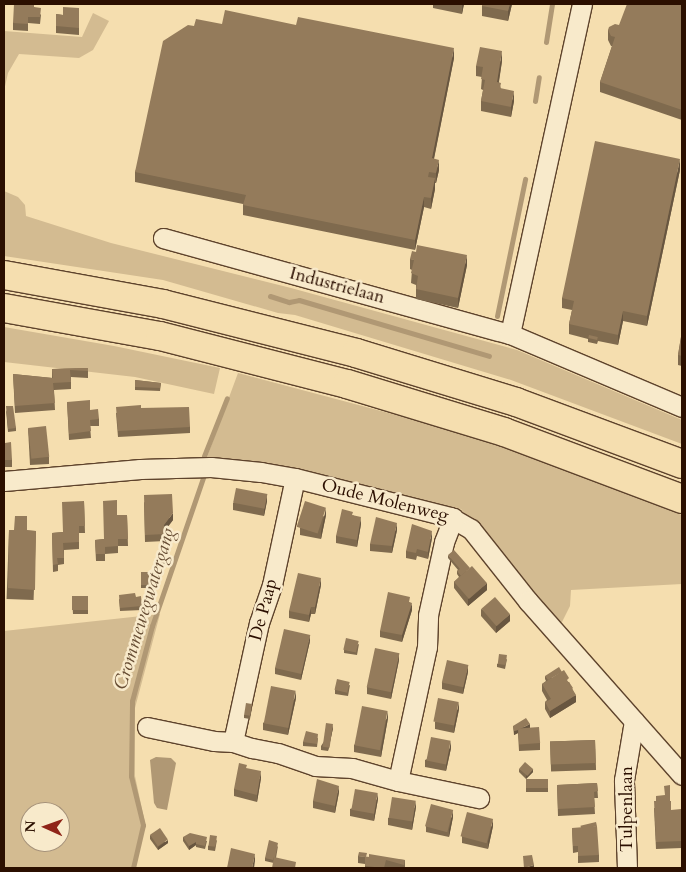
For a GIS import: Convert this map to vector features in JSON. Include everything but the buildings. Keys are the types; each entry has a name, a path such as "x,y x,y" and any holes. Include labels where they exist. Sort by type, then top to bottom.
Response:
{"highway":[{"path":"4,275 164,304 356,353 516,402 682,464"},
{"path":"4,308 160,336 348,384 504,432 682,499"}],"street":[{"path":"510,334 582,4"},
{"name":"Industrielaan","path":"163,238 510,334 682,407"},
{"name":"Oude Molenweg","path":"4,480 140,469 211,467 261,472 295,478 442,513 454,518 471,529 528,601 682,775"},
{"name":"De Paap","path":"233,742 259,623 272,585 295,478"},
{"path":"398,781 427,647 428,615 444,542 454,518"},
{"name":"Tulpenlaan","path":"628,868 624,780 634,721"},
{"path":"146,728 214,741 233,742 278,753 314,766 352,768 398,781 479,798"}],"shaded area":[{"path":"93,13 109,21 93,50 79,58 19,54 8,73 4,91 4,31 82,37"},
{"path":"4,191 18,197 25,205 26,216 111,243 291,288 517,350 682,420 682,444 511,380 295,315 278,313 163,280 4,256"},
{"path":"4,327 114,346 220,368 214,394 135,377 4,362"},
{"path":"238,373 415,420 512,450 682,515 682,584 571,590 570,606 562,622 556,627 461,509 261,466 207,457"},
{"path":"160,614 135,708 135,776 145,823 135,868 4,868 4,631"},
{"path":"156,757 171,758 176,763 167,810 157,808 154,803 150,760"}],"waterway":[{"name":"Crommewegwatergang","path":"546,42 552,4"},
{"name":"Crommewegwatergang","path":"535,101 539,77"},
{"name":"Crommewegwatergang","path":"497,316 525,179"},
{"name":"Crommewegwatergang","path":"270,296 289,302 299,300 489,356"},
{"name":"Crommewegwatergang","path":"204,456 227,398"},
{"name":"Crommewegwatergang","path":"133,868 143,825 131,776 132,701 152,626 203,478"}]}
